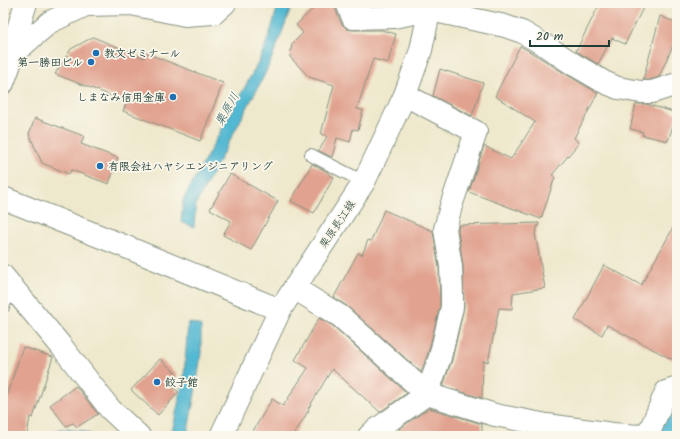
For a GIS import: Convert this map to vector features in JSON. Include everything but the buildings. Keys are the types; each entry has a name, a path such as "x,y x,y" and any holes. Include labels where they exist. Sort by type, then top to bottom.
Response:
{"street":[{"path":"3,83 14,54 17,32 26,3"},
{"path":"14,54 50,22 86,5 130,3 185,15 214,13 225,3"},
{"path":"347,3 353,18 394,17 431,6 505,26 522,32 572,64 618,88 652,92 677,84"},
{"name":"栗原長江線","path":"222,436 280,310 364,182 405,96 421,50 431,6"},
{"path":"369,436 427,394 440,357 452,306 451,267 445,229 451,206 476,132 405,96"},
{"path":"3,198 280,310"},
{"path":"7,281 110,408 139,436"},
{"path":"294,288 340,316 427,394 495,415 547,425 639,436 646,433 650,428 666,392 677,389"},
{"path":"110,408 114,436"}],"lane":[{"path":"311,155 364,182"},
{"path":"3,307 7,281"}],"water":[{"path":"278,3 295,3 291,8 264,76 196,204 194,227 181,222 183,200 258,63 272,26"},
{"path":"188,322 201,326 201,354 196,388 187,436 169,436 172,432 184,377"},
{"path":"677,399 677,436 660,435 659,431 673,402"},
{"path":"60,429 83,431 94,436 46,436"}],"place":[{"name":"教文ゼミナール","path":"96,53"},
{"name":"第一勝田ビル","path":"91,62"},
{"name":"しまなみ信用金庫","path":"173,97"},
{"name":"有限会社ハヤシエンジニアリング","path":"100,166"},
{"name":"餃子館","path":"157,382"}],"water label":[{"name":"栗原川","path":"227,109"}]}
